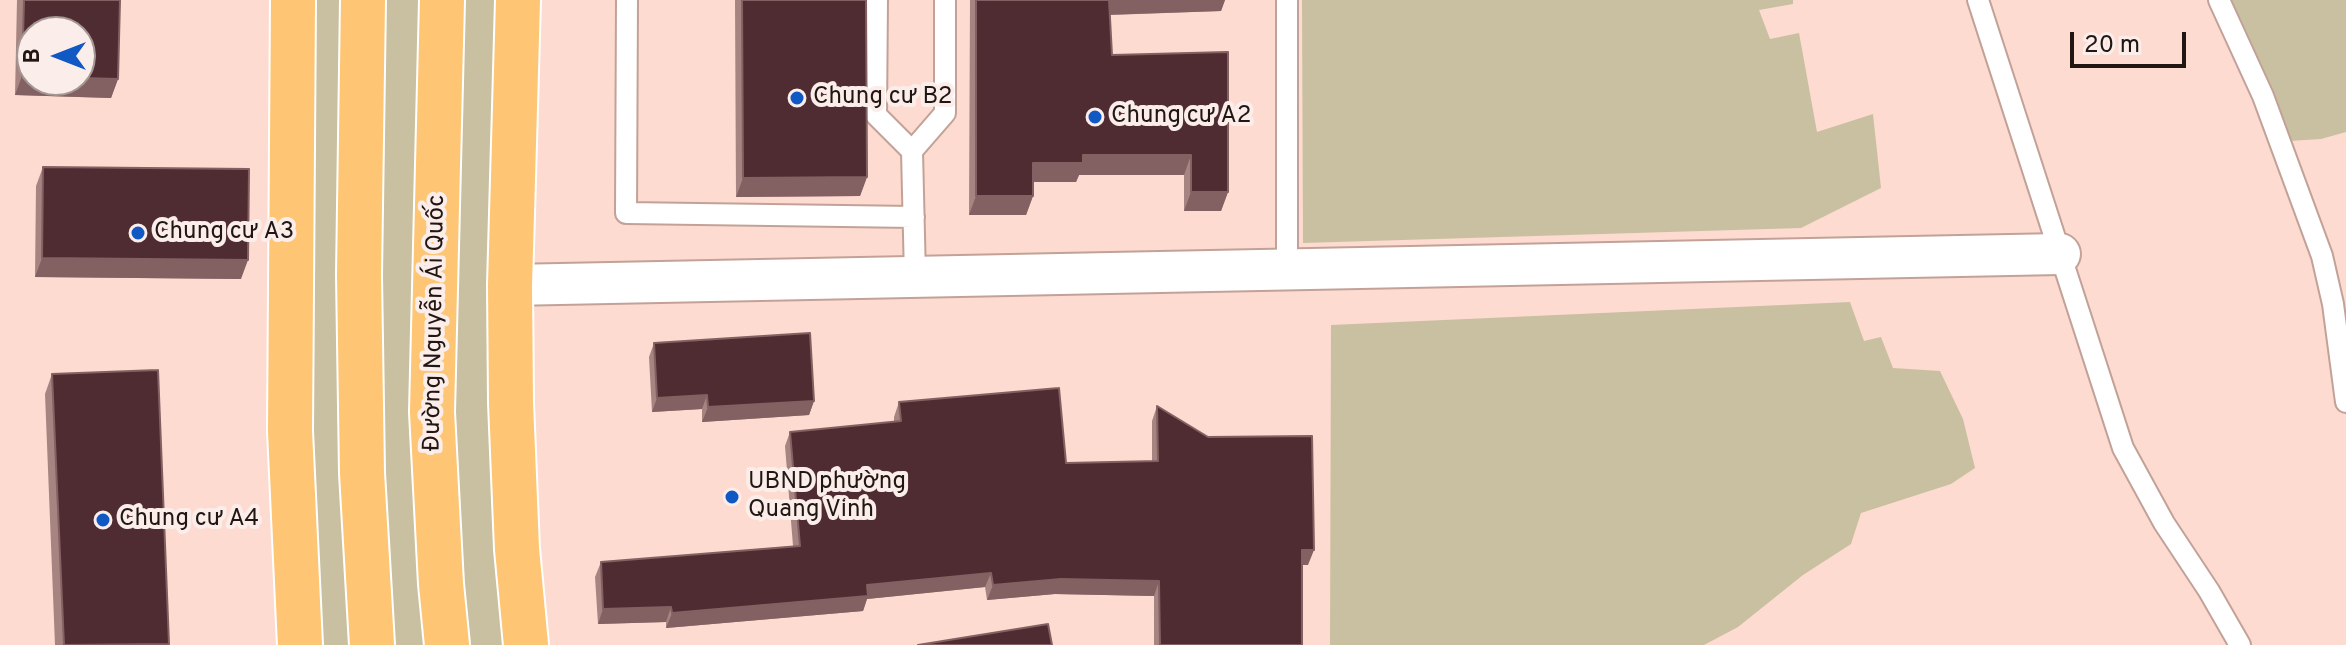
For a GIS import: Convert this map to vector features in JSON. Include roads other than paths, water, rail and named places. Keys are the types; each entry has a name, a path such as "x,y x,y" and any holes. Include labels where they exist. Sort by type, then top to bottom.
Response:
{"main road":[{"path":"293,0 290,431 300,645"},
{"path":"363,0 359,305 362,473 372,645"},
{"name":"Đường Nguyễn Ái Quốc","path":"442,0 432,412 447,645"},
{"path":"518,0 510,285 517,549 526,645"}],"street":[{"path":"510,285 2060,254"}],"lane":[{"path":"627,0 626,213 914,217"},
{"path":"877,0 876,115 912,151"},
{"path":"915,277 912,151 945,113 945,0"},
{"path":"1287,0 1287,271"},
{"path":"1978,0 2123,448 2164,523 2240,645"},
{"path":"2219,0 2263,96 2322,256 2343,351 2346,402"}],"place":[{"name":"Chung cư B2","path":"797,98"},
{"name":"Chung cư A2","path":"1095,117"},
{"name":"Chung cư A3","path":"138,233"},
{"name":"UBND phường Quang Vinh","path":"732,497"},
{"name":"Chung cư A4","path":"103,520"}]}
